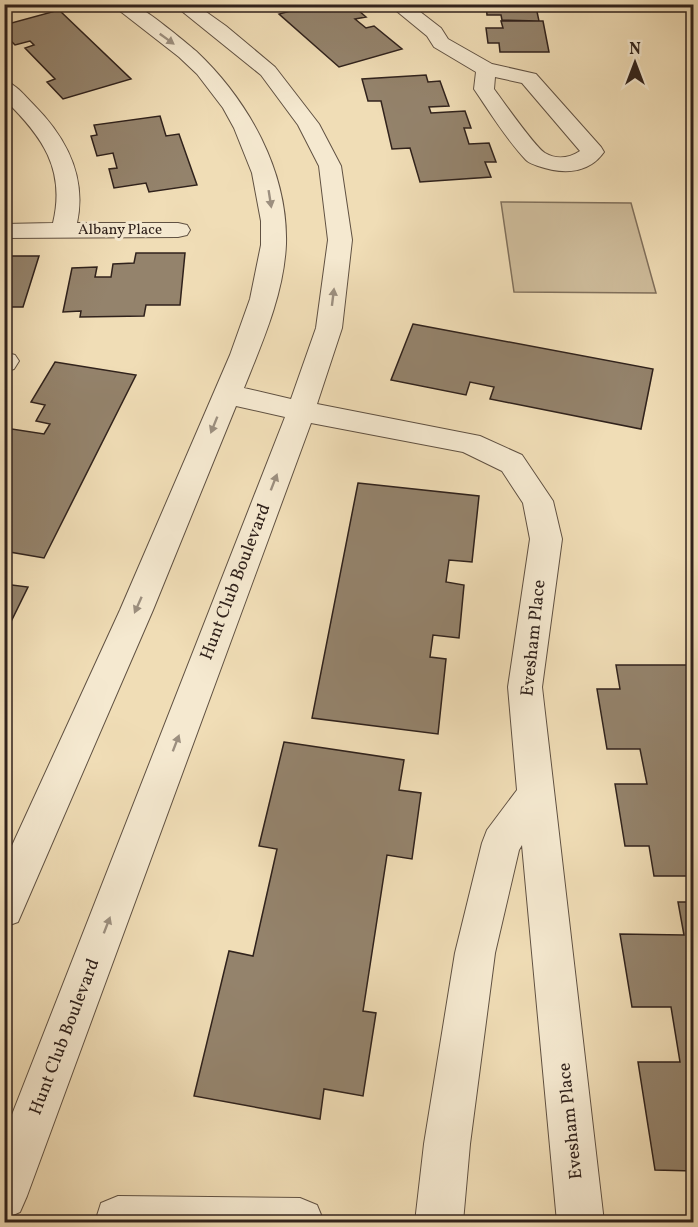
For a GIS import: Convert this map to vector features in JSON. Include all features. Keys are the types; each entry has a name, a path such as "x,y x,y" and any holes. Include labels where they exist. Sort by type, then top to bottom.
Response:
{"street":[{"path":"4,908 179,512 256,323 270,272 274,224 267,184 249,133 225,93 186,53 120,4"},
{"name":"Hunt Club Boulevard","path":"4,1196 301,411 329,328 340,240 330,166 308,124 268,71 219,30 182,4"},
{"path":"397,4 434,32 441,43 486,69 529,78 593,152 574,165 554,164 535,157 484,89 486,69"},
{"path":"430,4 434,32"},
{"name":"Albany Place","path":"4,87 33,114 55,142 66,173 69,199 63,231"},
{"name":"Albany Place","path":"4,231 178,230"},
{"name":"Evesham Place","path":"227,394 301,411 470,443 512,463 538,501 546,539 525,687 581,1222"},
{"path":"439,1222 447,1144 475,953 501,843 536,794"},
{"path":"118,1220 300,1222"}],"shaded area":[{"path":"501,202 631,203 656,293 514,292"}],"building":[{"path":"317,4 351,4 366,17 355,19 366,28 374,26 402,49 339,67 279,14"},
{"path":"486,4 542,4 543,7 536,7 539,21 502,20 501,15 487,15"},
{"path":"59,10 131,79 63,99 47,82 55,79 25,48 34,45 30,41 15,45 4,34 4,25"},
{"path":"501,21 543,21 549,52 500,52 499,43 488,43 486,28 503,28"},
{"path":"426,75 428,82 440,81 449,106 429,107 431,113 465,111 471,128 464,128 469,144 489,143 496,162 485,162 491,177 420,182 410,148 392,149 381,101 368,101 362,79"},
{"path":"160,116 166,136 179,134 197,185 149,192 146,183 114,188 109,169 117,168 113,153 97,156 91,136 97,135 94,125"},
{"path":"136,253 185,253 180,305 146,305 144,316 80,317 81,311 63,312 72,268 97,267 95,277 111,277 113,264 134,263"},
{"path":"4,256 39,256 23,307 4,307"},
{"path":"413,324 653,369 641,429 490,399 494,387 470,382 466,395 391,380"},
{"path":"55,362 136,375 44,558 4,551 4,469 8,463 4,462 4,442 12,429 44,434 50,424 36,421 45,405 31,402"},
{"path":"358,483 479,496 472,562 449,560 446,582 464,585 459,638 433,635 430,657 446,659 438,734 312,718"},
{"path":"4,584 28,587 4,636"},
{"path":"616,665 694,665 694,876 654,876 649,846 625,846 615,784 647,784 640,749 607,749 597,689 620,689"},
{"path":"284,742 404,760 399,790 421,793 412,859 387,855 363,1011 376,1013 363,1096 324,1089 320,1119 194,1096 229,951 253,956 277,849 259,846"},
{"path":"678,902 694,902 694,1171 655,1170 638,1062 680,1062 671,1007 632,1007 620,934 684,935"}]}
